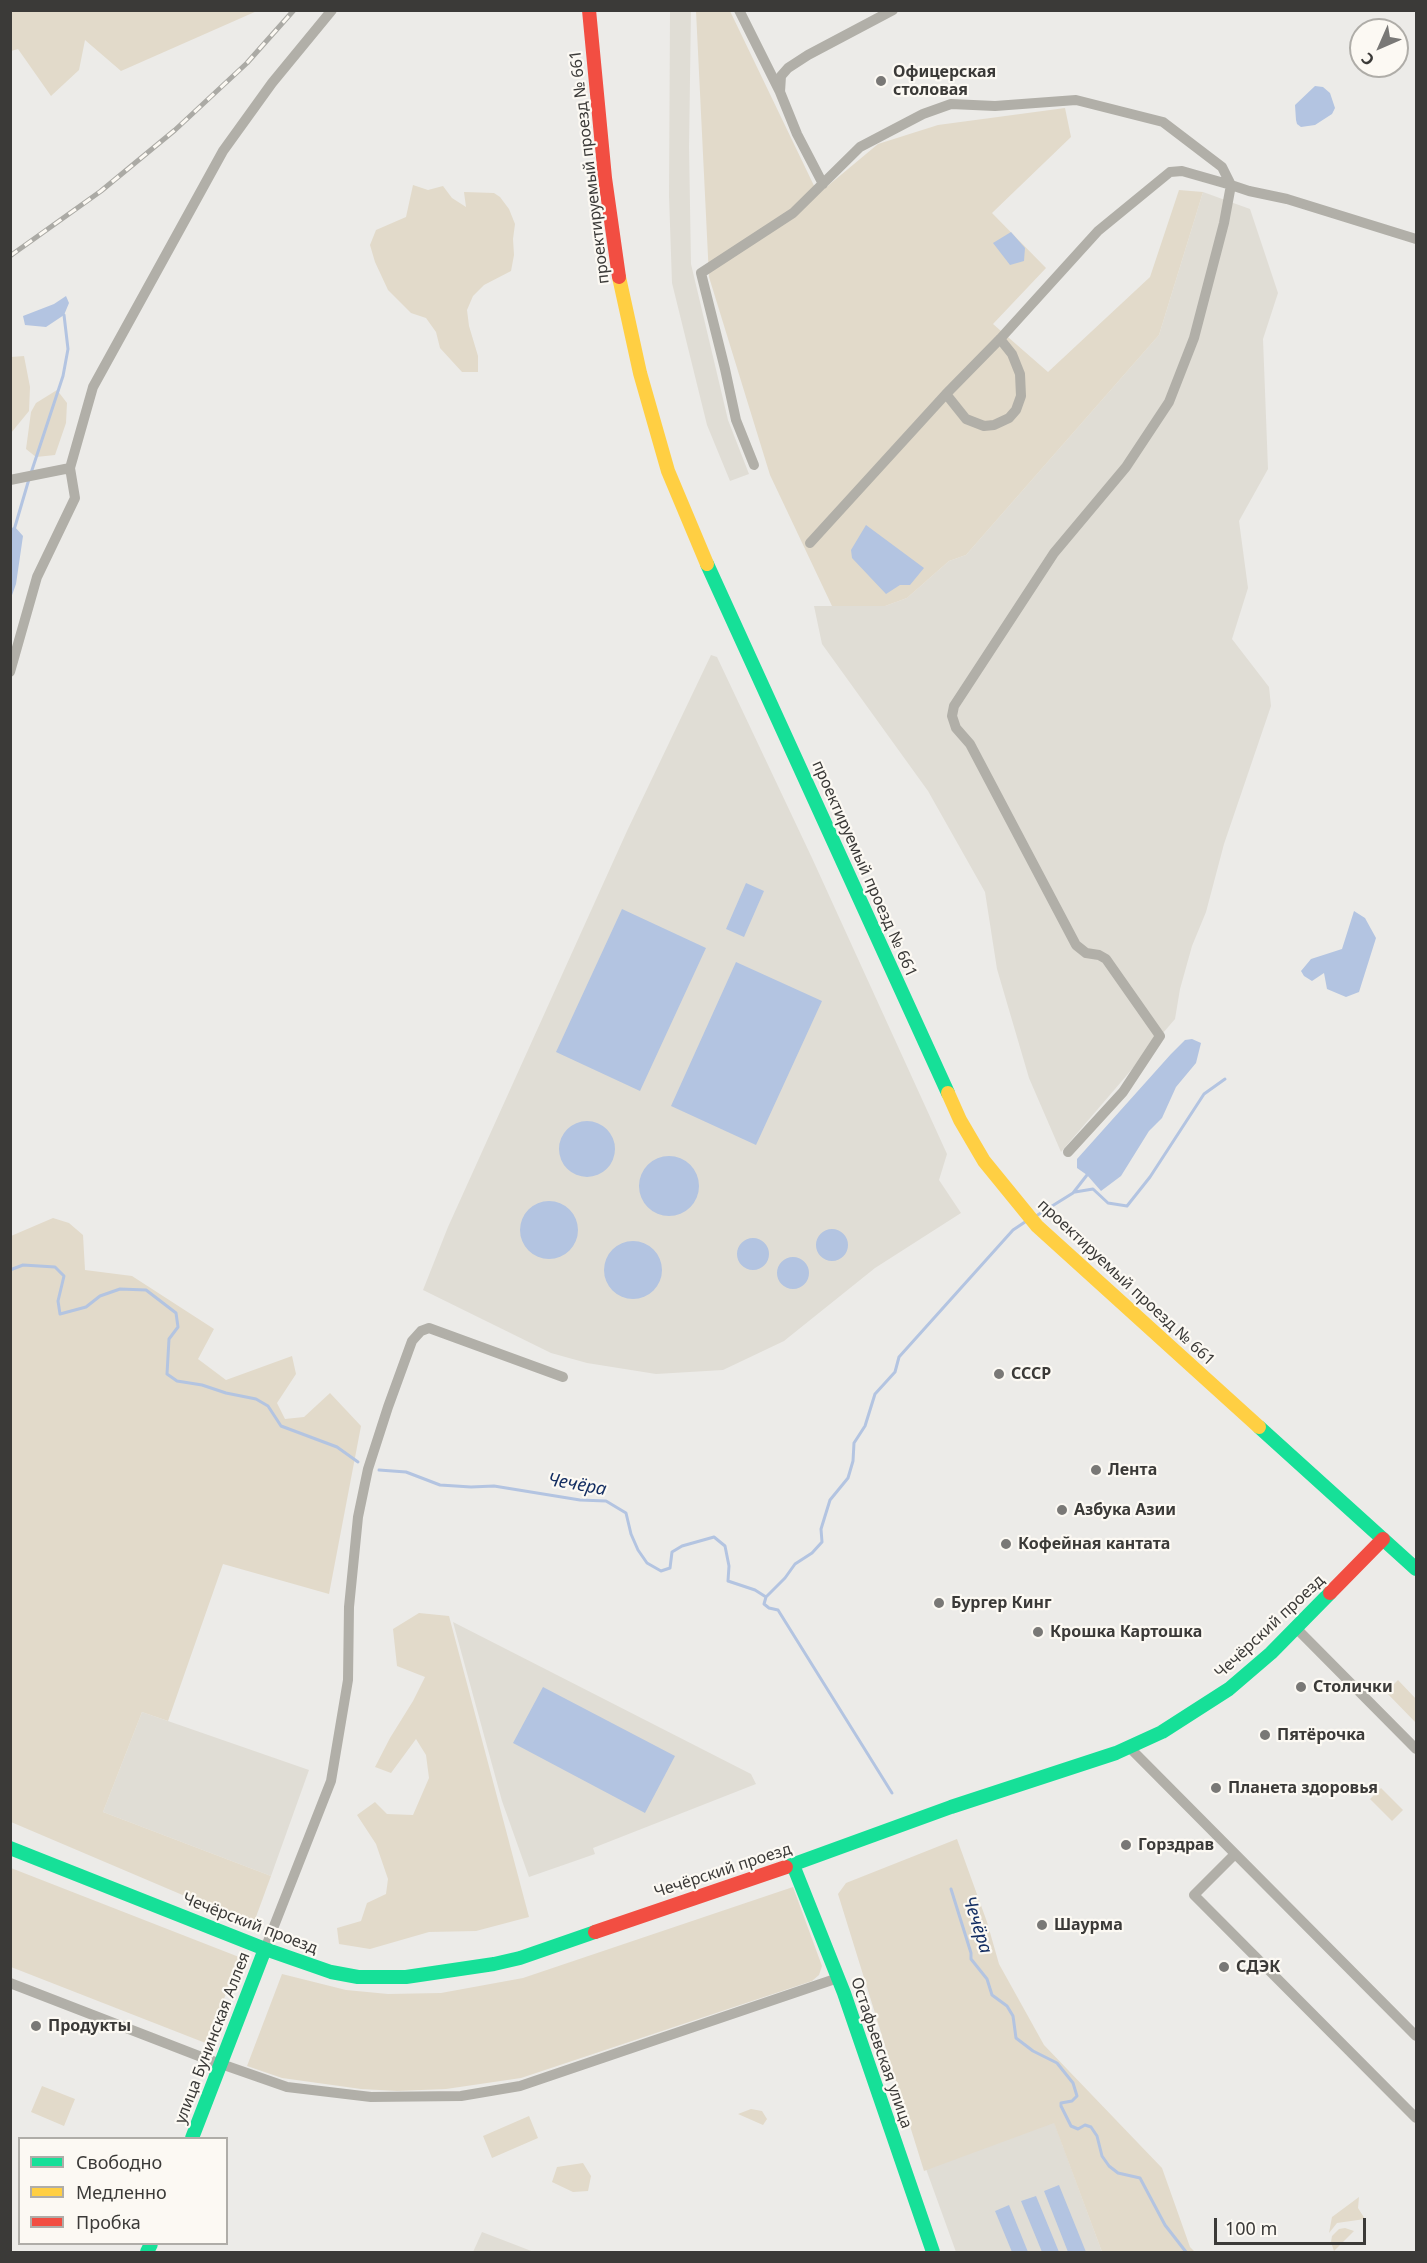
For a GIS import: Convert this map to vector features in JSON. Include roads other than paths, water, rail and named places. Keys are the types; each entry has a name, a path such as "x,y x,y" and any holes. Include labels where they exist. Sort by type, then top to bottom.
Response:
{"main road":[{"name":"проектируемый проезд № 661","path":"589,10 605,178 619,280 640,373 668,471 710,570 934,1068 960,1120 984,1161 1037,1226 1416,1569"},
{"name":"Чечёрский проезд","path":"10,1848 312,1967 348,1975 406,1977 441,1973 520,1958 1129,1747 1162,1732 1197,1712 1229,1689 1271,1653 1383,1539"},
{"name":"Остафьевская улица","path":"793,1865 838,1978 933,2253"},
{"name":"улица Бунинская Аллея","path":"193,2137 265,1949"}],"street":[{"path":"10,672 37,577 75,498 70,468 93,387 196,197 223,152 272,83 332,10"},
{"path":"739,10 823,184"},
{"path":"780,92 781,76 788,68 893,10"},
{"path":"754,465 735,420 701,273 793,213 860,147 923,114 951,104 995,106 1076,100 1163,122 1222,167 1231,185 1224,223 1194,338 1169,402 1126,467 1054,553 954,706 952,716 956,728 970,744 1076,945 1086,954 1099,955 1106,959 1160,1036 1123,1092 1068,1152"},
{"path":"810,543 1098,231 1170,172 1182,171 1298,202 1416,238"},
{"path":"946,394 966,419 984,426 994,425 1009,418 1016,410 1021,396 1020,374 1012,354 1000,339"},
{"path":"10,480 70,468"},
{"path":"265,1949 331,1781 348,1680 349,1607 358,1517 368,1469 412,1341 421,1331 429,1328 563,1377"},
{"path":"1296,1628 1416,1749"},
{"path":"1129,1747 1416,2036"},
{"path":"1235,1854 1194,1895 1416,2118"},
{"path":"10,1983 287,2087 371,2097 461,2096 520,2086 838,1978"}],"water":[{"path":"1315,86 1323,87 1330,93 1335,108 1332,114 1315,125 1301,127 1297,124 1295,105"},
{"path":"1011,232 1025,248 1024,261 1010,265 993,243"},
{"path":"66,296 69,303 64,315 46,327 25,325 23,316 54,304"},
{"path":"866,525 924,568 910,585 900,585 886,594 852,558 851,550"},
{"path":"15,527 23,536 16,584 11,598 11,528"},
{"path":"746,883 764,891 744,937 726,929"},
{"path":"622,909 706,948 640,1091 556,1052"},
{"path":"1354,911 1365,918 1376,938 1359,992 1346,997 1327,989 1324,973 1312,981 1301,971 1311,959 1342,949"},
{"path":"736,962 822,1001 756,1145 671,1106"},
{"path":"1192,1039 1201,1043 1196,1063 1176,1087 1162,1118 1149,1131 1121,1176 1101,1191 1087,1175 1077,1168 1077,1159 1171,1054 1185,1040"},
{"path":"581,1121 593,1121 603,1125 611,1133 615,1149 611,1165 603,1173 593,1177 581,1177 571,1173 563,1165 559,1155 559,1143 563,1133 571,1125"},
{"path":"669,1156 686,1161 694,1169 699,1186 694,1203 686,1211 669,1216 652,1211 644,1203 639,1186 644,1169 652,1161"},
{"path":"543,1201 555,1201 570,1209 578,1224 578,1236 570,1251 555,1259 543,1259 528,1251 520,1236 520,1224 528,1209"},
{"path":"832,1229 843,1234 848,1245 843,1256 832,1261 821,1256 816,1245 821,1234"},
{"path":"753,1238 764,1243 769,1254 764,1265 753,1270 742,1265 737,1254 742,1243"},
{"path":"627,1241 639,1241 654,1249 662,1264 662,1276 654,1291 639,1299 627,1299 612,1291 604,1276 604,1264 612,1249"},
{"path":"793,1257 804,1262 809,1273 804,1284 793,1289 782,1284 777,1273 782,1262"},
{"path":"543,1687 675,1756 645,1813 513,1743"},
{"path":"1059,2185 1086,2252 1068,2252 1044,2191"},
{"path":"1036,2196 1059,2252 1042,2252 1021,2201"},
{"path":"1009,2205 1028,2252 1012,2252 995,2211"}],"waterway":[{"path":"31,473 63,376 68,349 64,315"},
{"path":"14,530 29,479"},
{"path":"1075,1192 1093,1189 1108,1203 1127,1206 1150,1177 1204,1094 1225,1079"},
{"path":"1036,1216 1073,1193 1087,1175"},
{"path":"766,1597 795,1564 812,1553 822,1542 821,1529 830,1500 848,1478 853,1461 854,1443 865,1426 875,1394 895,1372 899,1357 1013,1230 1025,1222"},
{"name":"Чечёра","path":"10,1270 23,1265 55,1267 64,1276 58,1301 60,1314 86,1307 100,1296 120,1289 146,1290 176,1313 178,1327 169,1339 167,1374 177,1381 256,1399 268,1406 281,1426 337,1447 358,1462"},
{"name":"Чечёра","path":"379,1470 406,1472 440,1485 494,1486 580,1500 606,1501 626,1513 631,1534 647,1563 661,1571 670,1568 672,1552 682,1546 714,1537 725,1546 729,1566 728,1581 755,1590 766,1597"},
{"name":"Чечёра","path":"766,1597 764,1604 778,1610 892,1793"},
{"name":"Чечёра","path":"951,1889 971,1959 987,1979 992,1995 1007,2006 1013,2016 1016,2038 1033,2051 1057,2063 1073,2083 1077,2096 1072,2101 1061,2103 1071,2126 1078,2129 1085,2125 1091,2127 1097,2136 1102,2156 1109,2166 1118,2173 1140,2178 1165,2225 1186,2252"}],"railway":[{"path":"10,256 101,191 175,130 247,63 294,10"}],"place":[{"name":"Офицерская столовая","path":"881,81"},
{"name":"СССР","path":"999,1374"},
{"name":"Лента","path":"1096,1470"},
{"name":"Азбука Азии","path":"1062,1510"},
{"name":"Кофейная кантата","path":"1006,1544"},
{"name":"Бургер Кинг","path":"939,1603"},
{"name":"Крошка Картошка","path":"1038,1632"},
{"name":"Столички","path":"1301,1687"},
{"name":"Пятёрочка","path":"1265,1735"},
{"name":"Планета здоровья","path":"1216,1788"},
{"name":"Горздрав","path":"1126,1845"},
{"name":"Шаурма","path":"1042,1925"},
{"name":"СДЭК","path":"1224,1967"},
{"name":"Продукты","path":"36,2026"}]}
